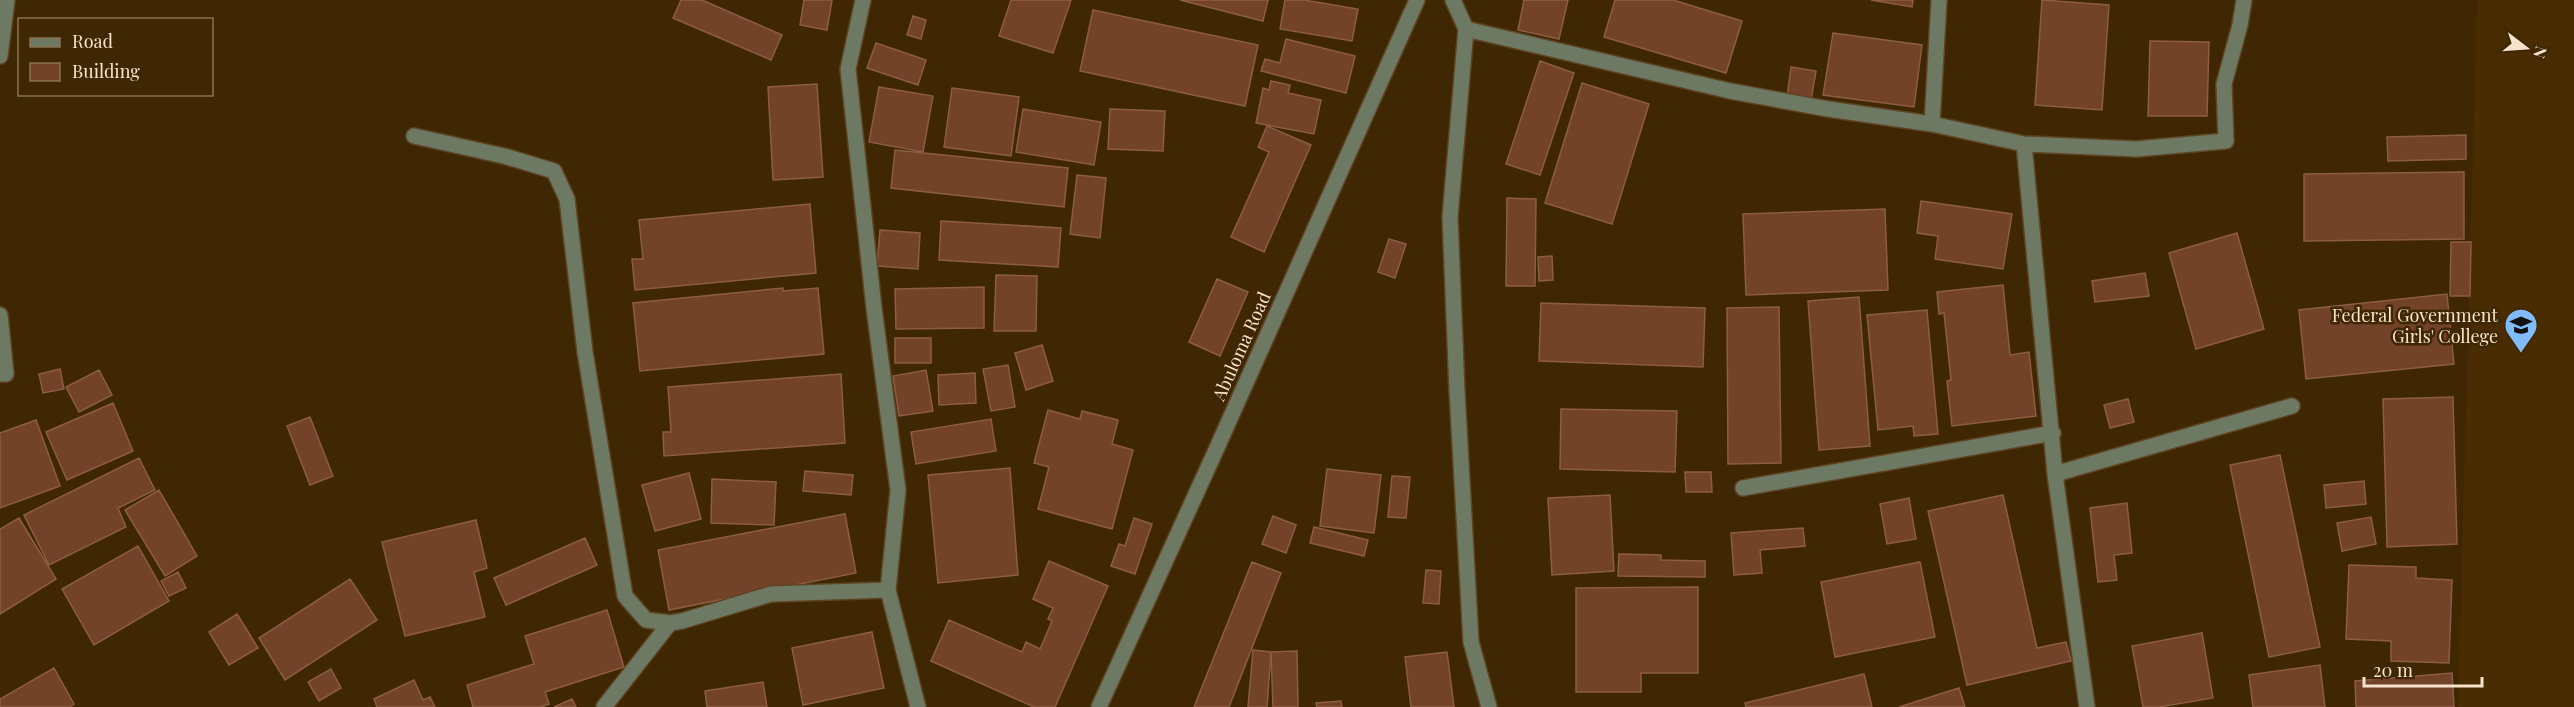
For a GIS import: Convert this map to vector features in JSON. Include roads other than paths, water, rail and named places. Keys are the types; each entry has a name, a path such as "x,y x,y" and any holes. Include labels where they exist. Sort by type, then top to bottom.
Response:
{"street":[{"path":"0,56 7,0"},
{"path":"863,0 848,69 874,308 898,490 888,590 918,707"},
{"name":"Abuloma Road","path":"1098,707 1216,450 1417,0"},
{"path":"1453,0 1466,29 1450,217 1471,642 1489,707"},
{"path":"1932,124 1939,0"},
{"path":"1466,29 1730,91 1828,109 1932,124 2024,144 2136,149 2226,141 2224,84 2240,25 2244,0"},
{"path":"414,136 504,156 554,171 567,199 585,352 625,596 646,620 670,623 771,594 888,590"},
{"path":"2024,144 2053,433 2055,474 2087,707"},
{"path":"0,315 6,374 0,374"},
{"path":"2055,474 2292,406"},
{"path":"1743,488 2053,433"},
{"path":"604,707 670,623"}],"place":[{"name":"Federal Government Girls' College","path":"2521,354"}]}
